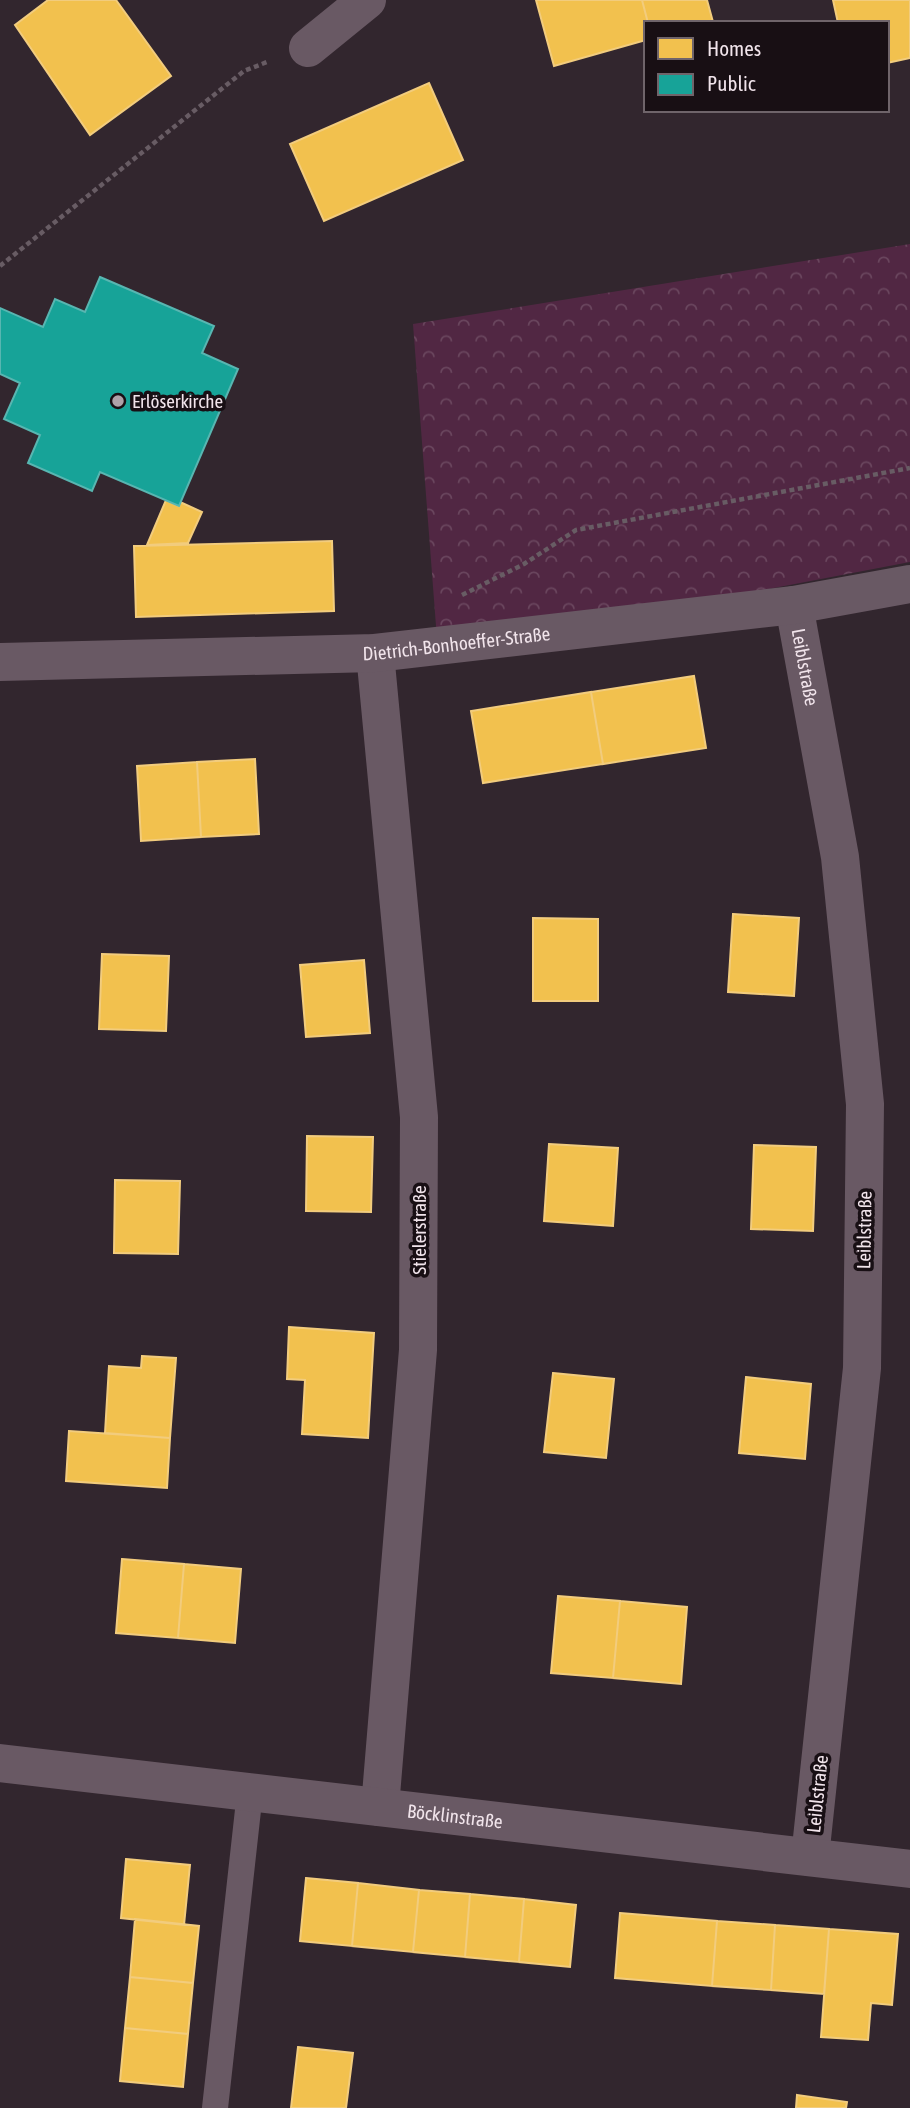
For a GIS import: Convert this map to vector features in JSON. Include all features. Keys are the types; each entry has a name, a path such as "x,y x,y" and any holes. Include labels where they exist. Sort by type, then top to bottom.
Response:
{"street":[{"path":"308,48 367,0"},
{"name":"Dietrich-Bonhoeffer-Straße","path":"0,662 376,653 794,605 910,584"},
{"name":"Leiblstraße","path":"794,605 840,858 865,1104 862,1367 810,1857"},
{"name":"Stielerstraße","path":"376,653 419,1117 418,1350 380,1807"},
{"name":"Böcklinstraße","path":"0,1763 910,1869"}],"lane":[{"path":"215,2108 250,1792"}],"path":[{"path":"0,266 244,71 308,48"},
{"path":"460,596 524,564 576,530 910,468"}],"green space":[{"path":"910,244 910,562 438,652 413,324"}],"building: Homes":[{"path":"48,0 116,0 171,76 90,135 15,25"},
{"path":"536,0 642,0 647,21 644,21 644,41 554,66"},
{"path":"642,0 707,0 713,21 647,21"},
{"path":"833,0 910,0 910,58 889,63 889,21 838,21"},
{"path":"429,83 463,160 324,221 290,144"},
{"path":"166,500 179,506 180,502 202,512 188,543 147,545"},
{"path":"332,541 334,611 136,617 134,546"},
{"path":"694,676 706,748 603,764 591,692"},
{"path":"591,692 603,764 483,783 471,711"},
{"path":"255,759 259,834 201,837 197,762"},
{"path":"197,762 201,837 141,841 137,766"},
{"path":"733,914 799,918 794,996 728,992"},
{"path":"533,918 598,919 598,1001 533,1001"},
{"path":"102,954 169,956 166,1031 99,1029"},
{"path":"364,960 370,1033 306,1037 300,965"},
{"path":"307,1136 373,1137 371,1212 306,1211"},
{"path":"549,1144 618,1148 613,1226 544,1221"},
{"path":"754,1145 816,1147 813,1231 751,1229"},
{"path":"115,1180 180,1181 178,1254 114,1253"},
{"path":"289,1327 374,1333 368,1438 302,1434 305,1380 287,1379"},
{"path":"142,1356 176,1358 170,1438 105,1433 109,1366 141,1368"},
{"path":"553,1373 614,1379 606,1458 544,1452"},
{"path":"746,1377 811,1384 805,1459 739,1453"},
{"path":"69,1431 170,1438 167,1488 66,1481"},
{"path":"122,1559 184,1564 178,1638 116,1633"},
{"path":"184,1564 241,1569 235,1643 178,1638"},
{"path":"558,1596 620,1601 613,1678 551,1673"},
{"path":"620,1601 687,1607 681,1684 613,1678"},
{"path":"126,1859 190,1865 184,1925 121,1918"},
{"path":"306,1878 358,1883 352,1946 300,1941"},
{"path":"358,1883 419,1890 413,1952 352,1946"},
{"path":"419,1890 470,1894 465,1957 413,1952"},
{"path":"470,1894 524,1899 519,1962 465,1957"},
{"path":"524,1899 576,1905 570,1967 519,1962"},
{"path":"620,1913 717,1921 712,1986 615,1978"},
{"path":"135,1919 199,1926 193,1983 130,1977"},
{"path":"717,1921 775,1925 771,1990 712,1986"},
{"path":"775,1925 829,1929 824,1994 771,1990"},
{"path":"829,1929 898,1934 892,2005 871,2003 868,2040 821,2037"},
{"path":"130,1977 193,1983 188,2034 125,2028"},
{"path":"125,2028 188,2034 183,2087 120,2081"},
{"path":"298,2047 353,2053 346,2108 291,2108"},
{"path":"797,2095 847,2102 846,2108 796,2108"}],"building: Public":[{"name":"Erlöserkirche","path":"100,277 214,326 202,353 238,369 179,506 100,472 92,491 28,463 40,435 4,419 20,383 0,374 0,308 43,327 55,299 85,312"}],"place":[{"name":"Erlöserkirche","path":"118,401"}]}
